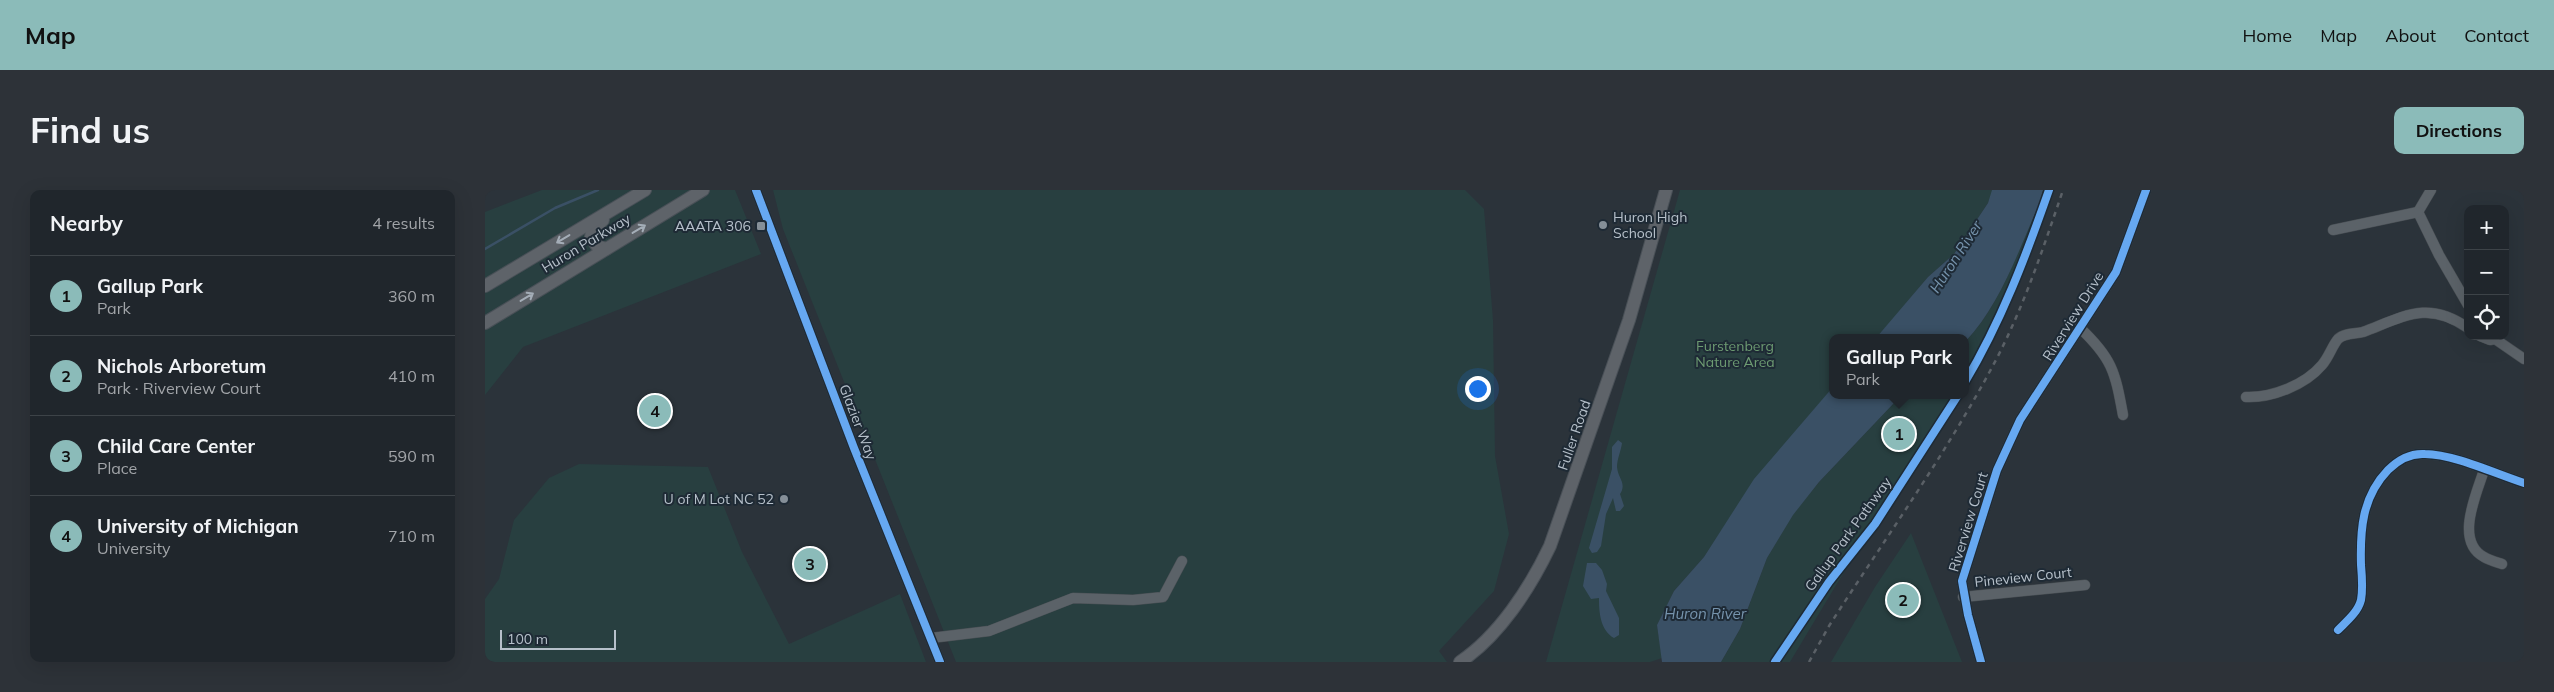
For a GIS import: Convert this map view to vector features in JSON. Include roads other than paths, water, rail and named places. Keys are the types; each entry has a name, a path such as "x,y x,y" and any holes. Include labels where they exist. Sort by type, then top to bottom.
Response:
{"main road":[{"name":"Huron Parkway","path":"485,286 645,190"},
{"name":"Huron Parkway","path":"485,322 703,190"},
{"name":"Fuller Road","path":"1465,661 1514,607 1535,578 1550,546 1629,320 1666,190"},
{"path":"606,249 594,243 592,230 620,205"}],"street":[{"name":"Glazier Way","path":"756,190 940,662"},
{"name":"Riverview Drive","path":"2007,448 2020,420 2115,272 2147,190"},
{"path":"2333,230 2418,212 2431,190"},
{"path":"2418,212 2439,255 2464,298"},
{"path":"2246,397 2272,395 2300,381 2323,365 2339,338 2344,335 2353,335 2387,322 2429,312 2451,316 2464,325"},
{"path":"2079,327 2100,346 2110,362 2115,376 2123,415"},
{"path":"2496,340 2524,359"},
{"name":"Riverview Court","path":"1981,662 1963,597 1962,581 1997,470 2007,448"},
{"path":"2338,630 2357,610 2361,599 2363,518 2368,498 2395,462 2411,454 2426,454 2445,457 2524,482"},
{"path":"2484,470 2470,518 2471,541 2476,551 2484,558 2502,564"},
{"path":"931,638 989,631 1073,598 1133,600 1163,597 1182,561"},
{"name":"Pineview Court","path":"1963,597 2085,585"}],"water":[{"name":"Huron River","path":"1992,190 2043,190 2040,202 2008,275 1989,311 1978,327 1969,337 1969,334 1879,334 1928,277 1954,254 1988,203"},
{"name":"Huron River","path":"1829,392 1829,399 1899,399 1819,482 1793,515 1767,558 1740,629 1721,662 1662,662 1657,625 1674,591 1704,557 1754,479"},
{"path":"1618,440 1622,443 1617,467 1623,487 1620,494 1624,506 1620,511 1616,511 1613,498 1606,514 1601,546 1597,552 1592,553 1589,548 1612,469 1612,447"},
{"path":"1587,563 1596,563 1602,570 1607,584 1606,591 1619,618 1619,635 1614,638 1609,635 1603,626 1599,598 1591,599 1583,586"}],"waterway":[{"path":"485,249 555,208 598,190"}],"railway":[{"path":"1809,662 1829,626 1917,493 1959,425 1998,356 2025,295 2063,190"}],"place":[{"name":"Huron High School","path":"1603,225"},
{"name":"AAATA 306","path":"761,226"},
{"name":"University of Michigan","path":"655,411"},
{"name":"Gallup Park","path":"1899,434"},
{"name":"U of M Lot NC 52","path":"784,499"},
{"name":"Child Care Center","path":"810,564"},
{"name":"Nichols Arboretum","path":"1903,600"}],"park label":[{"name":"Furstenberg Nature Area","path":"1735,354"}]}
